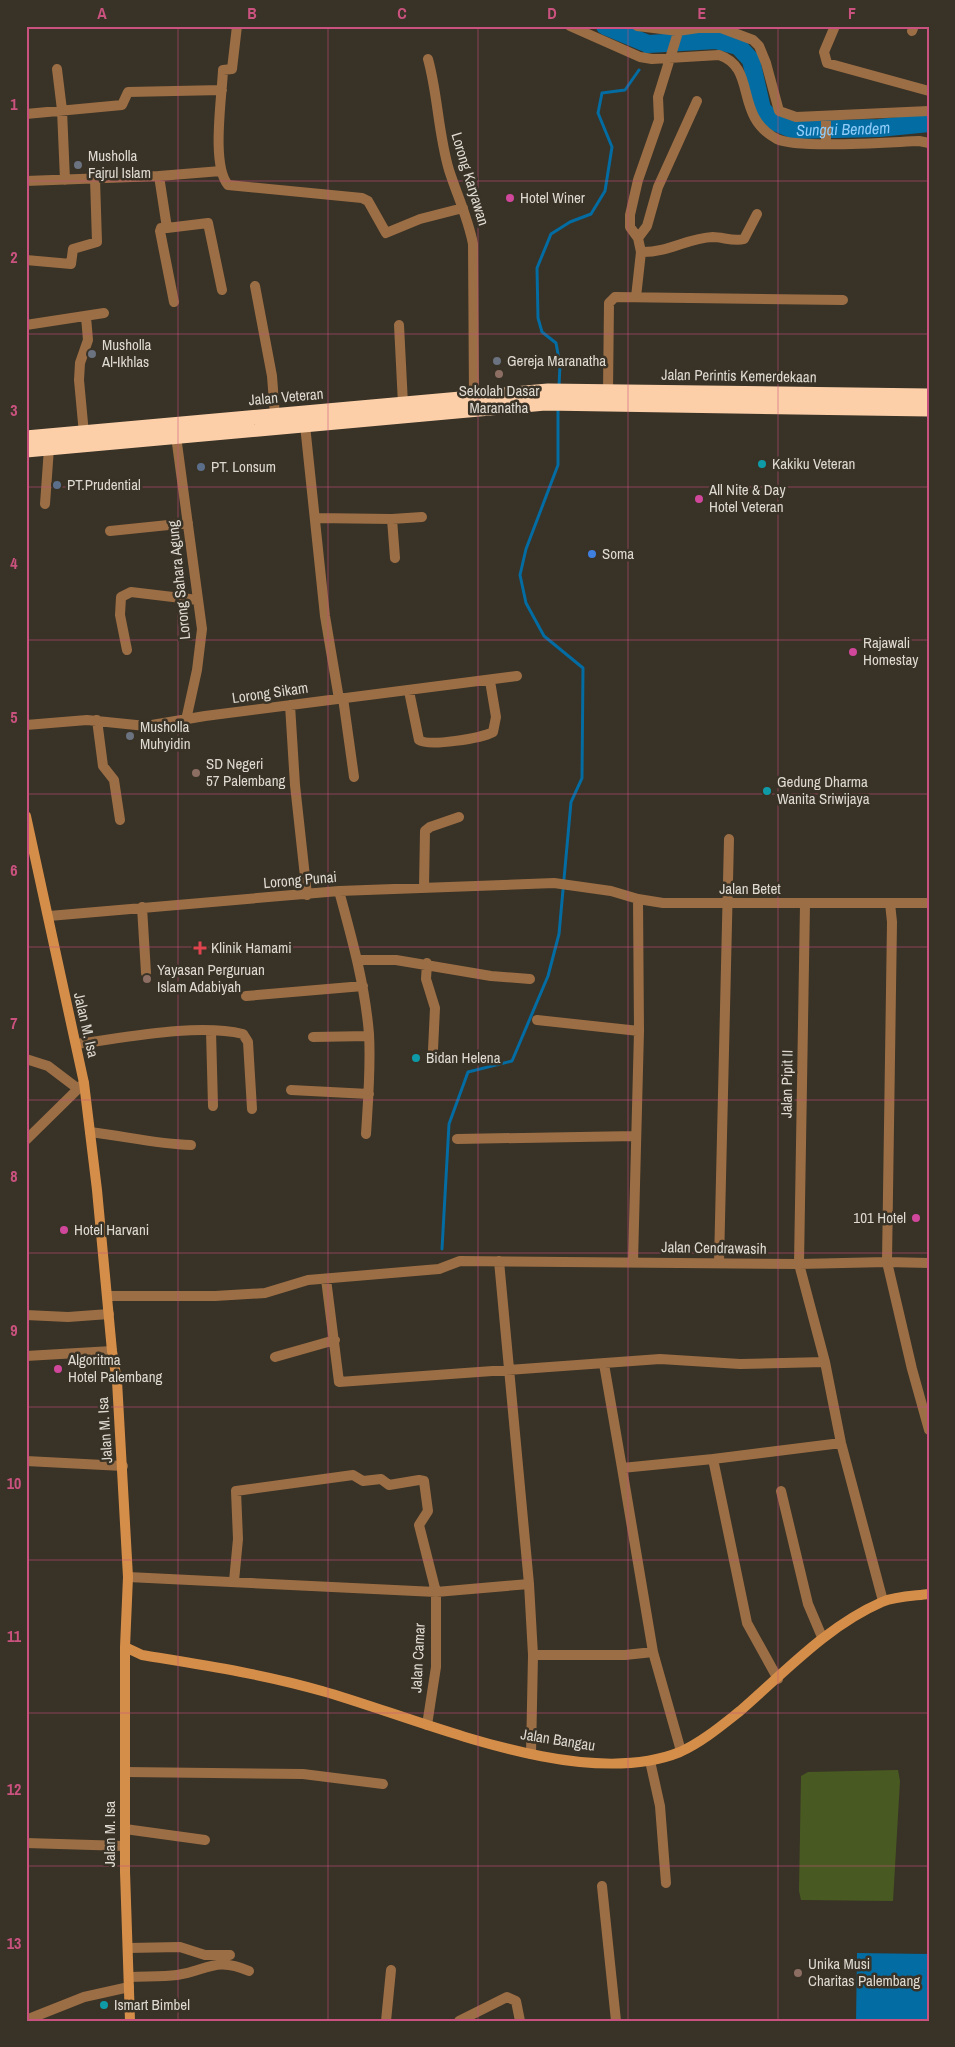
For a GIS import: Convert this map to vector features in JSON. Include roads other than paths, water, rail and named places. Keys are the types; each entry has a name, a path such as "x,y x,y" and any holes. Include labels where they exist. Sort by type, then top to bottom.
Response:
{"highway":[{"name":"Jalan Perintis Kemerdekaan","path":"608,398 929,396"},
{"name":"Jalan Veteran","path":"26,438 474,398 547,397"},
{"name":"Jalan Veteran","path":"26,450 305,425 547,397"},
{"path":"547,397 929,409"}],"main road":[{"name":"Jalan M. Isa","path":"26,816 76,1044 80,1085 90,1132 112,1351 117,1381 128,1577 125,1647 125,1829 130,2021"},
{"name":"Jalan Bangau","path":"125,1647 142,1656 277,1679 427,1725 531,1754 621,1764 650,1761 681,1751 715,1732 822,1637 884,1602 929,1594"},
{"path":"125,1664 142,1656"}],"street":[{"path":"237,26 232,69 223,70 218,132 221,171 228,185 362,198 368,201 383,232 386,233 420,219 463,208"},
{"path":"637,26 678,32 698,28 721,28 753,40 759,46 766,63 779,111 796,117 826,119 929,111"},
{"path":"835,26 824,52 827,63 929,91"},
{"path":"573,27 634,56 647,58 719,55 729,58 735,63 741,74 749,110 754,118 766,131 782,141 919,141 929,143"},
{"path":"636,297 641,252 638,238 631,230 630,214 638,180 659,120 658,97 678,32"},
{"name":"Lorong Karyawan","path":"428,59 436,115 449,170 463,208 473,244 474,398"},
{"path":"57,69 62,110 65,180"},
{"path":"26,114 122,105 128,92 222,90"},
{"path":"638,238 647,226 658,188 697,101"},
{"path":"826,119 826,140"},
{"path":"26,181 159,176 221,171"},
{"path":"159,176 166,228"},
{"path":"26,260 50,264 72,263 73,249 97,242 95,179"},
{"path":"641,252 662,251 693,240 712,237 744,239 757,214"},
{"path":"174,302 160,231 161,228 208,222 222,290"},
{"path":"255,286 272,376 275,416"},
{"path":"608,398 608,303 615,297 843,300"},
{"path":"26,325 104,313"},
{"path":"84,434 79,380 80,363 88,340 86,317"},
{"path":"399,325 403,404"},
{"path":"305,425 325,616 354,777"},
{"name":"Lorong Sahara Agung","path":"176,436 202,639 186,720"},
{"path":"45,504 49,448"},
{"path":"315,518 392,519 422,517"},
{"path":"392,519 395,558"},
{"path":"110,531 188,523"},
{"path":"127,650 120,615 121,597 126,593 132,592 198,600"},
{"name":"Lorong Sikam","path":"26,725 66,720 97,720 146,726 341,698 490,681 517,676"},
{"path":"409,691 418,740 431,743 493,732 496,717 490,681"},
{"path":"290,705 295,785 307,895"},
{"path":"97,720 103,766 114,780 120,820"},
{"path":"424,887 425,831 430,827 459,818"},
{"path":"719,1263 728,839"},
{"name":"Lorong Punai","path":"49,916 339,892 424,887 574,884"},
{"name":"Jalan Betet","path":"574,884 663,903 929,903"},
{"path":"339,892 358,960 369,1036 369,1094 366,1134"},
{"path":"633,1262 639,1031 638,899"},
{"path":"890,903 892,922 887,1262 912,1369 929,1430"},
{"name":"Jalan Pipit II","path":"805,904 800,1264 825,1362 841,1444 884,1602"},
{"path":"142,907 146,973"},
{"path":"358,960 396,960 491,976 530,979"},
{"path":"427,964 426,979 435,1008 433,1050"},
{"path":"246,996 363,986"},
{"path":"537,1020 639,1031"},
{"path":"76,1044 171,1033 211,1031 240,1033 247,1038 252,1109"},
{"path":"211,1031 213,1106"},
{"path":"314,1037 369,1036"},
{"path":"26,1059 48,1066 80,1085 26,1140"},
{"path":"291,1090 369,1094"},
{"path":"90,1132 117,1135 151,1143 191,1144"},
{"path":"457,1140 636,1136"},
{"name":"Jalan Cendrawasih","path":"107,1296 215,1296 275,1292 299,1282 439,1269 460,1260 800,1264 929,1263"},
{"path":"499,1261 511,1370 529,1584 533,1655 531,1754"},
{"path":"326,1278 339,1382 511,1370 552,1365 604,1364 660,1359 740,1364 825,1362"},
{"path":"26,1315 68,1317 109,1314"},
{"path":"276,1357 335,1340"},
{"path":"26,1356 112,1351"},
{"path":"604,1364 653,1652 681,1751"},
{"path":"622,1468 841,1444"},
{"path":"713,1459 748,1623 778,1678"},
{"path":"26,1461 122,1466"},
{"name":"Jalan Camar","path":"234,1581 238,1539 236,1491 353,1475 363,1481 381,1479 389,1485 419,1480 424,1481 428,1515 419,1525 436,1592 436,1667 427,1725"},
{"path":"781,1490 808,1604 822,1637"},
{"path":"128,1577 436,1592 529,1584"},
{"path":"929,1594 929,1600"},
{"path":"533,1655 624,1655 653,1652"},
{"path":"650,1761 660,1806 666,1883"},
{"path":"125,1772 303,1774 383,1784"},
{"path":"125,1829 205,1840"},
{"path":"26,1843 126,1846"},
{"path":"602,1886 616,2021"},
{"path":"128,1948 180,1947 199,1954 230,1955"},
{"path":"26,2020 84,1997 129,1982 178,1975 217,1964 232,1964 249,1971"},
{"path":"386,2021 391,1970"},
{"path":"459,2021 507,1997 516,2001 520,2021"}],"water":[{"path":"857,1953 929,1954 929,2021 856,2021"}],"waterway":[{"name":"Sungai Bendem","path":"605,26 648,44 716,40 738,46 751,60 762,109 775,122 794,130 879,128 929,123"},
{"path":"645,53 648,44"},
{"path":"559,386 560,365 556,343 542,332 538,318 537,268 551,234 570,222 591,214 605,191 612,147 598,113 602,93 625,90 639,70"},
{"path":"442,1249 449,1124 468,1072 512,1061 548,976 559,934 571,802 582,778 583,668 544,636 526,603 520,575 526,549 558,465 558,408"}],"place":[{"name":"Musholla Fajrul Islam","path":"78,165"},
{"name":"Hotel Winer","path":"510,198"},
{"name":"Musholla Al-Ikhlas","path":"92,354"},
{"name":"Gereja Maranatha","path":"497,361"},
{"name":"Sekolah Dasar Maranatha","path":"499,374"},
{"name":"Kakiku Veteran","path":"762,464"},
{"name":"PT. Lonsum","path":"201,467"},
{"name":"PT.Prudential","path":"57,485"},
{"name":"All Nite & Day Hotel Veteran","path":"699,499"},
{"name":"Soma","path":"592,554"},
{"name":"Rajawali Homestay","path":"853,652"},
{"name":"Musholla Muhyidin","path":"130,736"},
{"name":"SD Negeri 57 Palembang","path":"196,773"},
{"name":"Gedung Dharma Wanita Sriwijaya","path":"767,791"},
{"name":"Klinik Hamami","path":"200,948"},
{"name":"Yayasan Perguruan Islam Adabiyah","path":"147,979"},
{"name":"Bidan Helena","path":"416,1058"},
{"name":"101 Hotel","path":"916,1218"},
{"name":"Hotel Harvani","path":"64,1230"},
{"name":"Algoritma Hotel Palembang","path":"58,1369"},
{"name":"Unika Musi Charitas Palembang","path":"798,1973"},
{"name":"Ismart Bimbel","path":"104,2005"}]}
